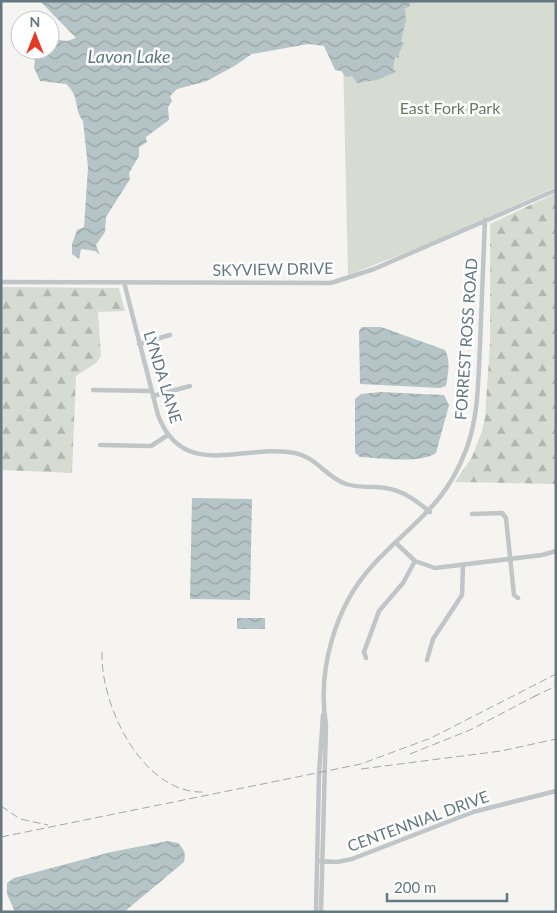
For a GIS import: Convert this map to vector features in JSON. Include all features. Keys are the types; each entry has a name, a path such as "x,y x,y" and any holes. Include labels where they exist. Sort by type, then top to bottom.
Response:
{"street":[{"name":"SKYVIEW DRIVE","path":"1,282 331,283 374,269 556,190"},
{"name":"FORREST ROSS ROAD","path":"320,861 326,725 324,711 328,658 339,619 365,575 430,512 442,497 460,465 474,422 485,220"},
{"name":"LYNDA LANE","path":"124,282 151,391 160,421 168,436 187,449 204,456 219,456 261,450 302,454 346,484 397,489 410,496 430,512"},
{"path":"139,344 170,335"},
{"path":"153,396 190,386"},
{"path":"93,390 151,391"},
{"path":"100,445 151,446 168,436"},
{"path":"472,514 502,513 506,518 514,595 518,598"},
{"path":"396,543 414,561 435,568 542,555 556,551"},
{"path":"366,658 364,652 379,611 403,583 414,561"},
{"path":"427,660 433,639 462,595 463,566"},
{"path":"321,912 319,774 321,726 324,711"},
{"name":"CENTENNIAL DRIVE","path":"320,861 352,859 473,812 556,791"},
{"path":"316,912 320,861"}],"green space":[{"name":"East Fork Park","path":"378,1 556,1 556,187 410,251 348,275 343,57"},
{"path":"556,193 556,484 455,482 472,457 485,417 490,344 490,224"},
{"path":"1,287 119,288 125,311 98,312 101,356 96,363 76,376 72,473 1,470"}],"water":[{"name":"Lavon Lake","path":"40,1 411,1 409,7 405,8 406,20 401,42 404,43 399,53 399,58 395,57 393,69 396,72 377,80 357,83 352,76 346,77 341,71 335,70 324,46 308,44 252,54 207,81 177,89 170,96 172,101 168,107 169,120 146,137 147,142 139,147 139,156 129,173 130,179 106,217 105,232 96,245 100,255 95,251 81,249 79,259 72,254 72,244 77,230 84,227 88,168 83,121 78,112 71,89 66,84 40,81 34,68 35,60 60,60 60,40 67,41 76,38 60,22 60,10 49,10"},
{"path":"362,327 381,327 445,350 448,363 446,386 440,388 360,384 359,331"},
{"path":"380,392 444,395 449,405 436,453 420,458 400,459 360,457 355,453 355,399 361,394"},
{"path":"192,498 252,499 250,600 190,599"},
{"path":"237,618 265,618 265,629 237,629"},
{"path":"168,841 178,843 182,847 185,854 184,862 124,912 15,912 7,894 7,883 14,878 111,852"}],"railway":[{"path":"102,652 103,673 108,696 117,720 129,743 144,763 162,779 182,789 205,792"},
{"path":"1,837 361,764 431,738 556,674"},
{"path":"533,697 556,686"},
{"path":"410,754 470,730 539,694"},
{"path":"361,769 501,751 556,739"},
{"path":"1,806 20,819 48,825"}]}
